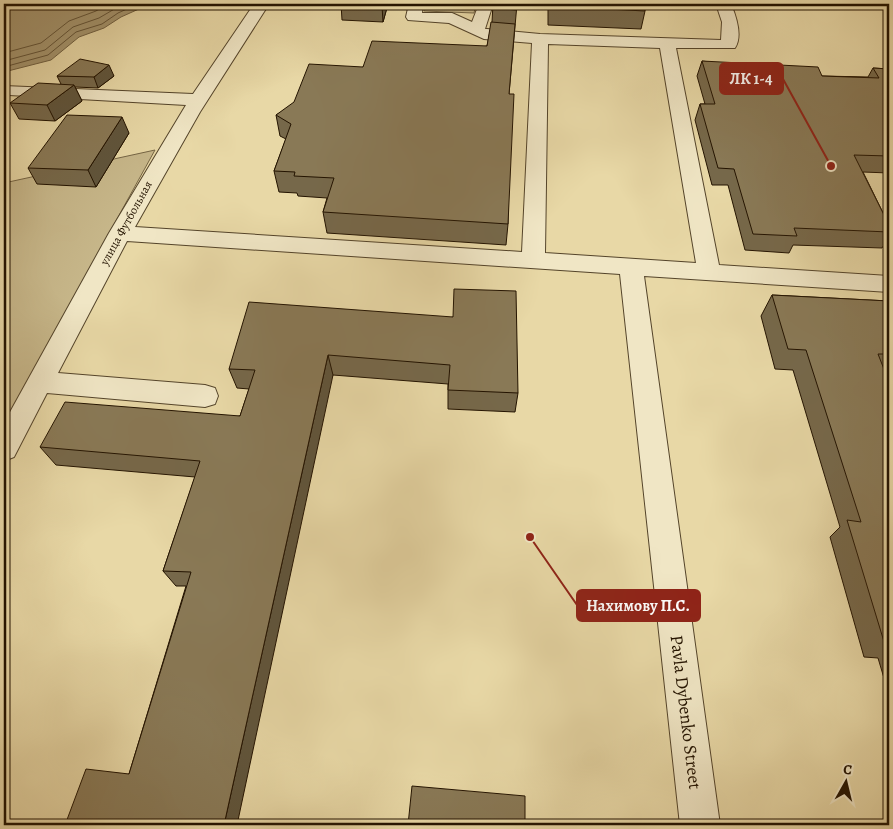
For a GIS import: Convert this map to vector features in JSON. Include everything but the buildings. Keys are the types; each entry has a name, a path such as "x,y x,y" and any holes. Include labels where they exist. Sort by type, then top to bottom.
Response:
{"street":[{"name":"улица Футбольная","path":"4,449 120,233 196,100 261,4"},
{"path":"416,4 414,17 452,18 484,34 540,39 729,45 730,22 724,4"},
{"path":"477,30 486,4"},
{"path":"533,260 540,39"},
{"path":"667,43 708,272"},
{"path":"9,90 196,100"},
{"path":"120,233 889,284"},
{"name":"Pavla Dybenko Street","path":"631,267 700,825"},
{"path":"40,382 205,396"}],"shaded area":[{"path":"425,4 476,4 474,13 424,11"},
{"path":"155,150 4,424 4,183"}],"water":[{"path":"4,4 150,4 121,17 104,28 79,37 51,60 4,72"}],"place":[{"name":"ЛК 1-4","path":"831,166"},
{"name":"Нахимову П.С.","path":"530,537"}]}
